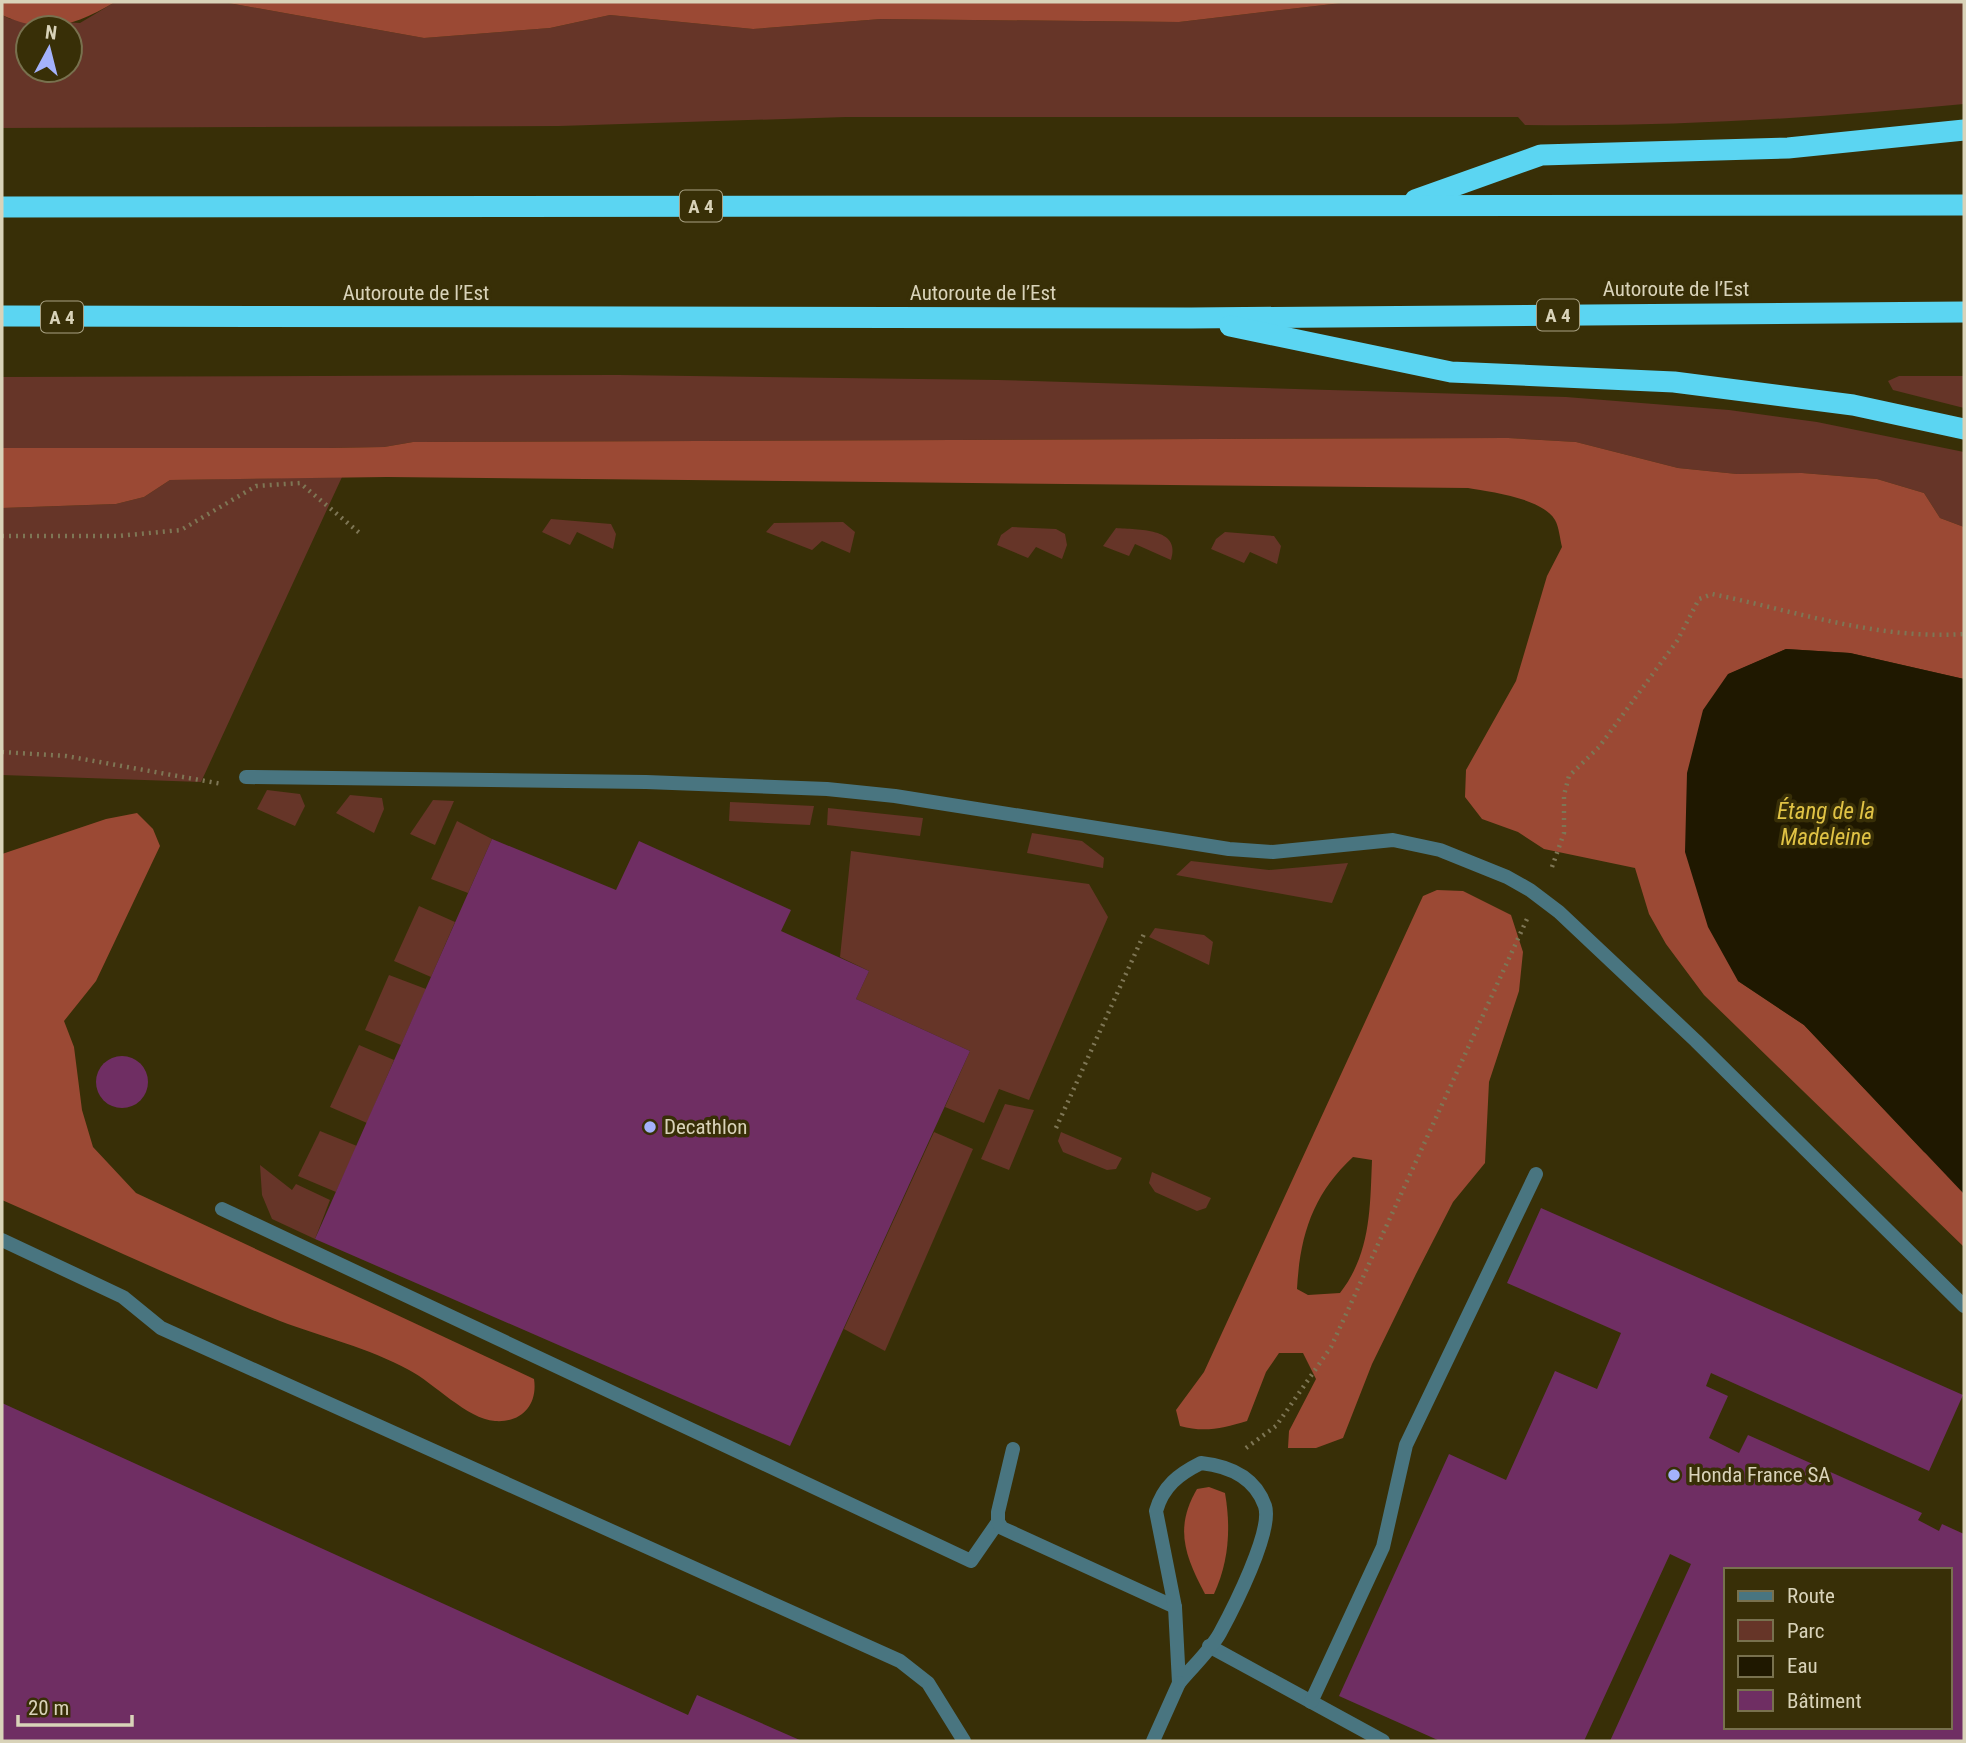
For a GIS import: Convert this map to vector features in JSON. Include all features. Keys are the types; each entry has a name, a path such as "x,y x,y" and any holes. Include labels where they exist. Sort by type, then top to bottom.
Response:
{"highway":[{"path":"1400,206 1541,155 1788,148 1964,130"},
{"name":"A 4","path":"2,207 1964,205"},
{"name":"Autoroute de l’Est","path":"2,317 1191,318 1964,312"},
{"path":"1191,318 1451,372 1674,383 1853,405 1964,429"}],"street":[{"path":"246,777 753,785 895,796 1229,849 1273,852 1393,840 1440,850 1507,877 1559,912 1696,1041 1964,1306"},
{"path":"1311,1702 1383,1547 1406,1445 1536,1174"},
{"path":"222,1209 971,1561 998,1522 1013,1449"},
{"path":"2,1240 123,1297 161,1328 900,1661 928,1683 964,1741"},
{"path":"1153,1741 1179,1684 1219,1634 1257,1552 1266,1521 1265,1506 1255,1488 1240,1474 1223,1466 1201,1463 1169,1484 1160,1496 1156,1511 1175,1607 1179,1684"},
{"path":"998,1522 1002,1528 1175,1607"},
{"path":"1209,1647 1383,1741"},
{"path":"948,1717 951,1741"}],"path":[{"path":"2,536 118,536 181,530 256,486 300,484 362,535"},
{"path":"1552,867 1564,833 1564,794 1569,776 1599,747 1677,641 1699,599 1712,594 1838,623 1928,636 1964,634"},
{"path":"2,752 66,755 229,785"},
{"path":"1223,1466 1276,1426 1331,1346 1538,896"},
{"path":"1056,1128 1143,934"}],"green space":[{"path":"115,2 223,2 424,38 550,28 610,15 753,29 881,19 1179,22 1350,2 1964,2 1964,104 1635,125 1525,125 1518,117 846,117 559,126 2,128 2,15 14,19 14,84 84,84 84,21"},
{"path":"618,375 998,380 1566,397 1729,410 1817,422 1964,452 1964,527 1940,518 1924,493 1877,479 1802,473 1737,474 1678,468 1576,442 1508,438 413,442 384,447 329,448 2,448 2,377"},
{"path":"1899,376 1964,376 1964,408 1893,390 1888,381"},
{"path":"342,477 201,782 2,775 2,508 116,504 144,497 170,480"},
{"path":"551,519 611,524 616,534 613,549 577,532 570,545 542,532"},
{"path":"843,522 855,532 850,553 822,541 812,550 766,532 774,523"},
{"path":"1012,527 1056,529 1065,534 1067,545 1062,559 1036,547 1028,558 997,545 1001,535"},
{"path":"1116,528 1146,530 1164,536 1173,549 1171,560 1135,544 1129,556 1103,546"},
{"path":"1225,532 1274,536 1281,546 1277,564 1250,552 1244,563 1211,549 1216,539"},
{"path":"267,790 300,794 305,806 295,826 257,809"},
{"path":"350,795 382,798 384,809 374,833 336,813"},
{"path":"433,800 454,801 435,845 410,834"},
{"path":"730,802 814,806 810,825 729,821"},
{"path":"828,808 923,818 920,836 827,825"},
{"path":"457,821 492,839 468,893 431,879"},
{"path":"1032,833 1082,841 1104,858 1103,868 1027,853"},
{"path":"851,851 1089,884 1108,917 1029,1100 999,1089 984,1123 945,1107 970,1051 856,999 869,971 840,957"},
{"path":"1191,861 1269,870 1348,863 1332,903 1176,875"},
{"path":"419,906 455,922 431,977 394,961"},
{"path":"1155,928 1204,935 1213,942 1209,965 1149,937"},
{"path":"389,975 426,989 401,1045 365,1030"},
{"path":"359,1045 394,1060 367,1123 330,1107"},
{"path":"1005,1104 1034,1110 1009,1170 981,1159"},
{"path":"320,1131 357,1146 336,1192 298,1176"},
{"path":"934,1132 973,1149 885,1351 844,1329"},
{"path":"1061,1132 1122,1158 1116,1169 1107,1170 1063,1152 1058,1141"},
{"path":"260,1165 292,1190 296,1184 330,1200 315,1239 272,1219 262,1195"},
{"path":"1152,1172 1211,1198 1206,1208 1197,1211 1155,1192 1149,1183"}],"shaded area":[{"path":"2,2 115,2 84,18 84,14 14,14 14,20 2,15"},
{"path":"223,2 1350,2 1179,22 881,19 753,29 610,15 550,28 424,38"},
{"path":"1508,438 1576,442 1678,468 1737,474 1802,473 1877,479 1924,493 1940,518 1964,527 1964,679 1850,653 1786,649 1729,674 1738,981 1804,1025 1924,1152 1964,1174 1964,1247 1704,995 1666,944 1649,914 1635,868 1544,849 1518,832 1482,819 1465,797 1466,770 1516,681 1547,576 1562,547 1555,520 1548,512 1528,501 1468,488 387,477 170,480 144,497 116,504 2,508 2,448 329,448 384,447 413,442"},
{"path":"137,813 153,829 160,846 96,981 64,1021 74,1047 82,1110 93,1147 136,1193 534,1379 533,1397 520,1415 504,1421 484,1419 394,1362 245,1307 2,1200 2,854 106,819"},
{"path":"1437,890 1463,891 1511,915 1523,952 1519,991 1489,1082 1485,1163 1453,1202 1372,1364 1343,1438 1316,1448 1288,1448 1289,1431 1316,1379 1303,1353 1279,1353 1266,1372 1247,1421 1214,1429 1180,1426 1176,1410 1204,1372 1423,896","holes":["1353,1157 1372,1160 1367,1230 1358,1262 1340,1293 1308,1295 1297,1289 1299,1269 1305,1233 1318,1201 1339,1171"]},
{"path":"1209,1487 1225,1493 1228,1519 1226,1557 1214,1594 1205,1594 1192,1567 1184,1529 1190,1503 1197,1489"}],"water":[{"name":"Étang de la Madeleine","path":"1786,649 1850,653 1964,679 1964,1194 1804,1025 1738,981 1708,927 1685,852 1687,773 1703,710 1728,674"}],"building":[{"path":"492,839 616,890 639,841 791,910 781,931 869,971 856,999 970,1051 790,1446 315,1239"},
{"path":"122,1056 141,1063 148,1082 141,1101 122,1108 103,1101 96,1082 103,1063"},
{"name":"Honda France SA","path":"1541,1208 1963,1395 1929,1471 1711,1373 1706,1386 1728,1396 1709,1438 1739,1453 1748,1435 1922,1513 1918,1520 1939,1531 1942,1524 1964,1534 1964,1741 1610,1741 1691,1564 1670,1554 1584,1741 1440,1741 1339,1696 1449,1454 1506,1480 1555,1371 1597,1389 1621,1333 1507,1283"},
{"path":"2,1403 688,1715 697,1695 802,1741 2,1741"}],"place":[{"name":"Decathlon","path":"650,1127"},
{"name":"Honda France SA","path":"1674,1475"}]}
